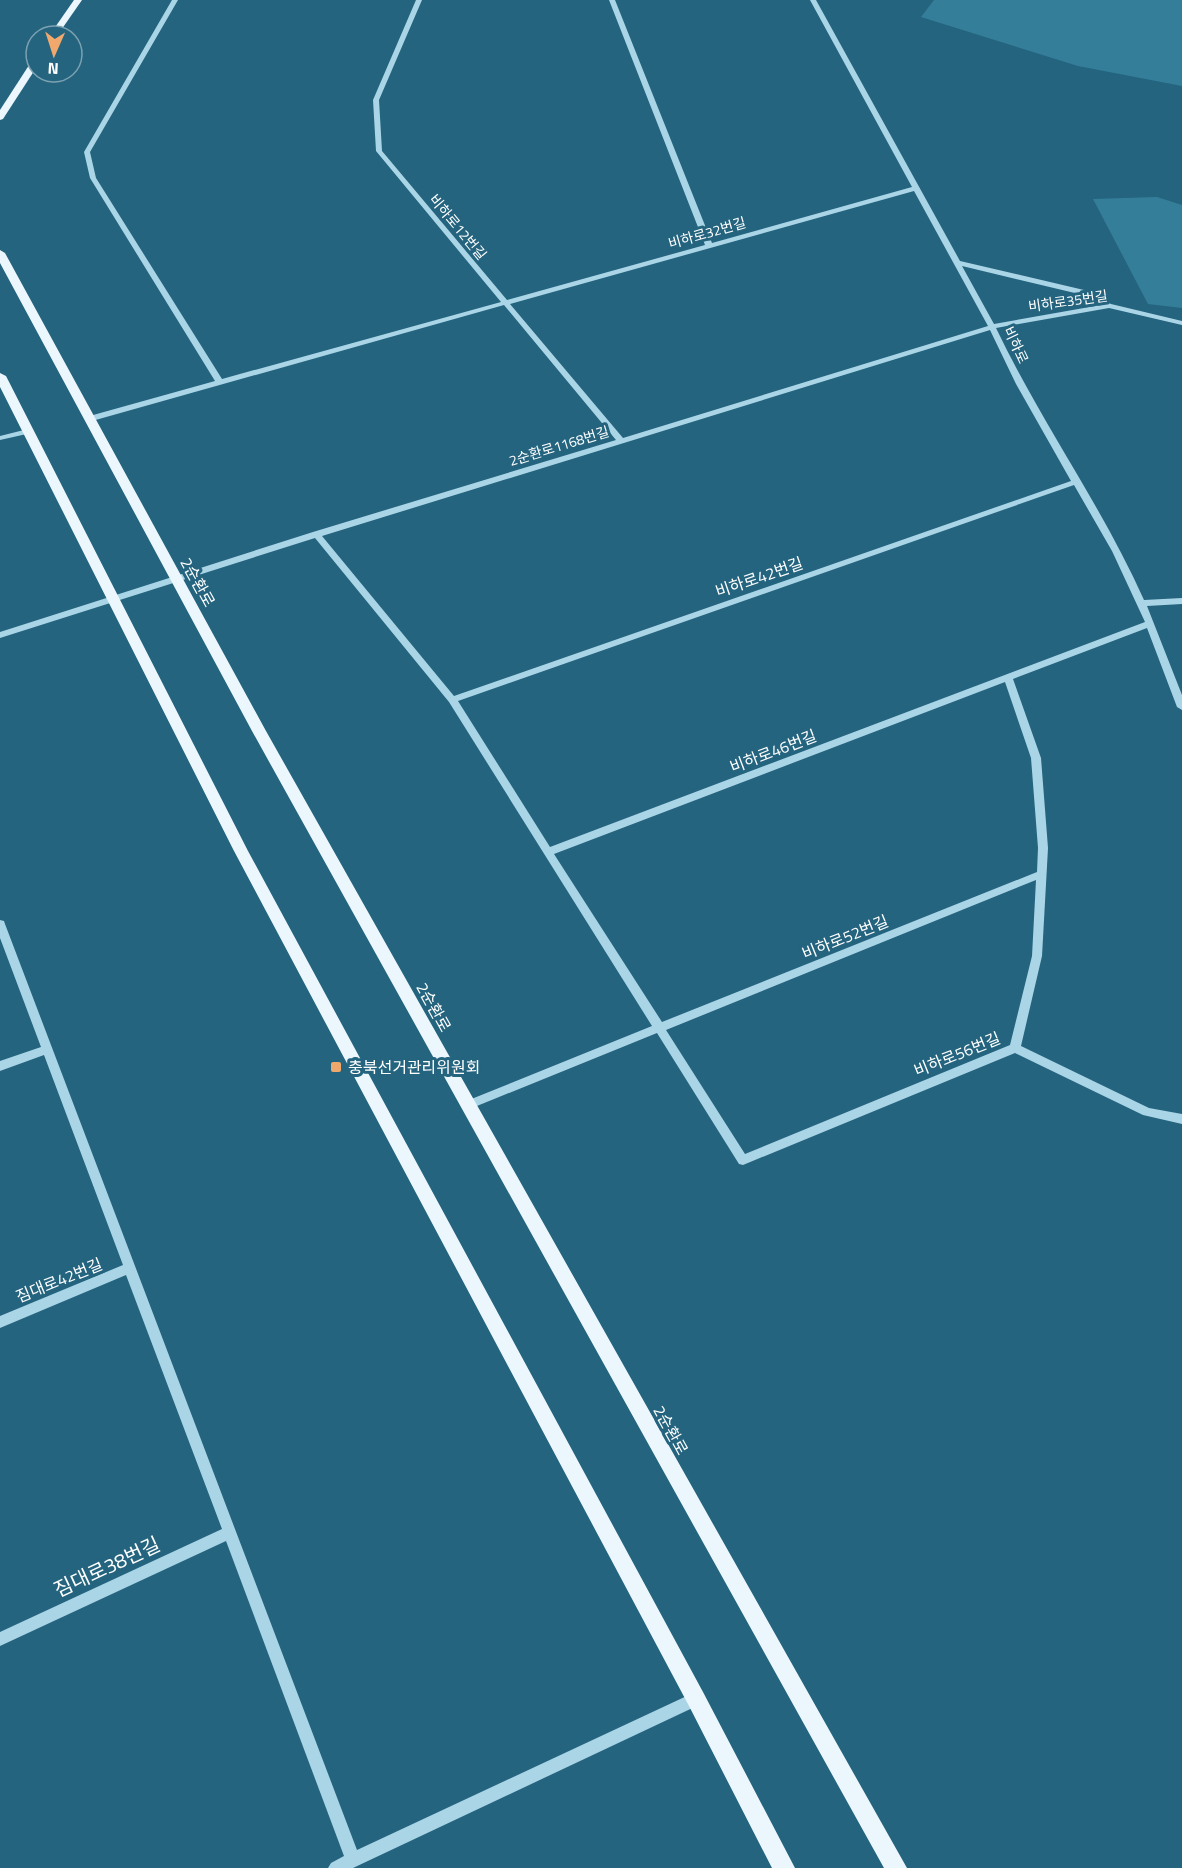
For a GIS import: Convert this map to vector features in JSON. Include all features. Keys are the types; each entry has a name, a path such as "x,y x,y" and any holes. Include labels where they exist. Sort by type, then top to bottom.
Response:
{"main road":[{"path":"61,24 78,0"},
{"path":"0,117 24,80"},
{"name":"2순환로","path":"0,252 176,580 897,1868"},
{"path":"0,376 247,862 696,1699 784,1868"}],"street":[{"path":"175,0 87,152 93,178 219,381"},
{"name":"비하로12번길","path":"419,0 376,100 379,151 621,441"},
{"path":"612,0 709,245"},
{"name":"비하로","path":"813,0 993,327 1011,369 1117,553 1141,603 1182,707"},
{"name":"비하로32번길","path":"88,419 916,188"},
{"path":"957,263 1082,292 1109,306"},
{"name":"비하로35번길","path":"993,327 1109,306 1182,322"},
{"name":"2순환로1168번길","path":"0,635 316,534 993,327"},
{"path":"0,438 28,431"},
{"name":"비하로42번길","path":"452,699 1076,482"},
{"path":"316,534 452,699 660,1028"},
{"path":"1141,603 1182,601"},
{"name":"비하로46번길","path":"548,852 1149,624"},
{"path":"1008,677 1036,758 1043,848 1037,956 1015,1048"},
{"name":"비하로52번길","path":"468,1105 1041,874"},
{"path":"0,924 353,1859"},
{"name":"비하로56번길","path":"660,1028 743,1160 1015,1048 1147,1112 1182,1119"},
{"path":"0,1066 47,1049"},
{"name":"짐대로42번길","path":"0,1322 130,1268"},
{"name":"짐대로38번길","path":"0,1639 230,1532"},
{"path":"336,1868 696,1699"}],"shaded area":[{"path":"934,0 1182,0 1182,86 1078,66 921,17"},
{"path":"1157,197 1182,205 1182,308 1148,304 1093,199"}],"place":[{"name":"충북선거관리위원회","path":"336,1067"}]}
